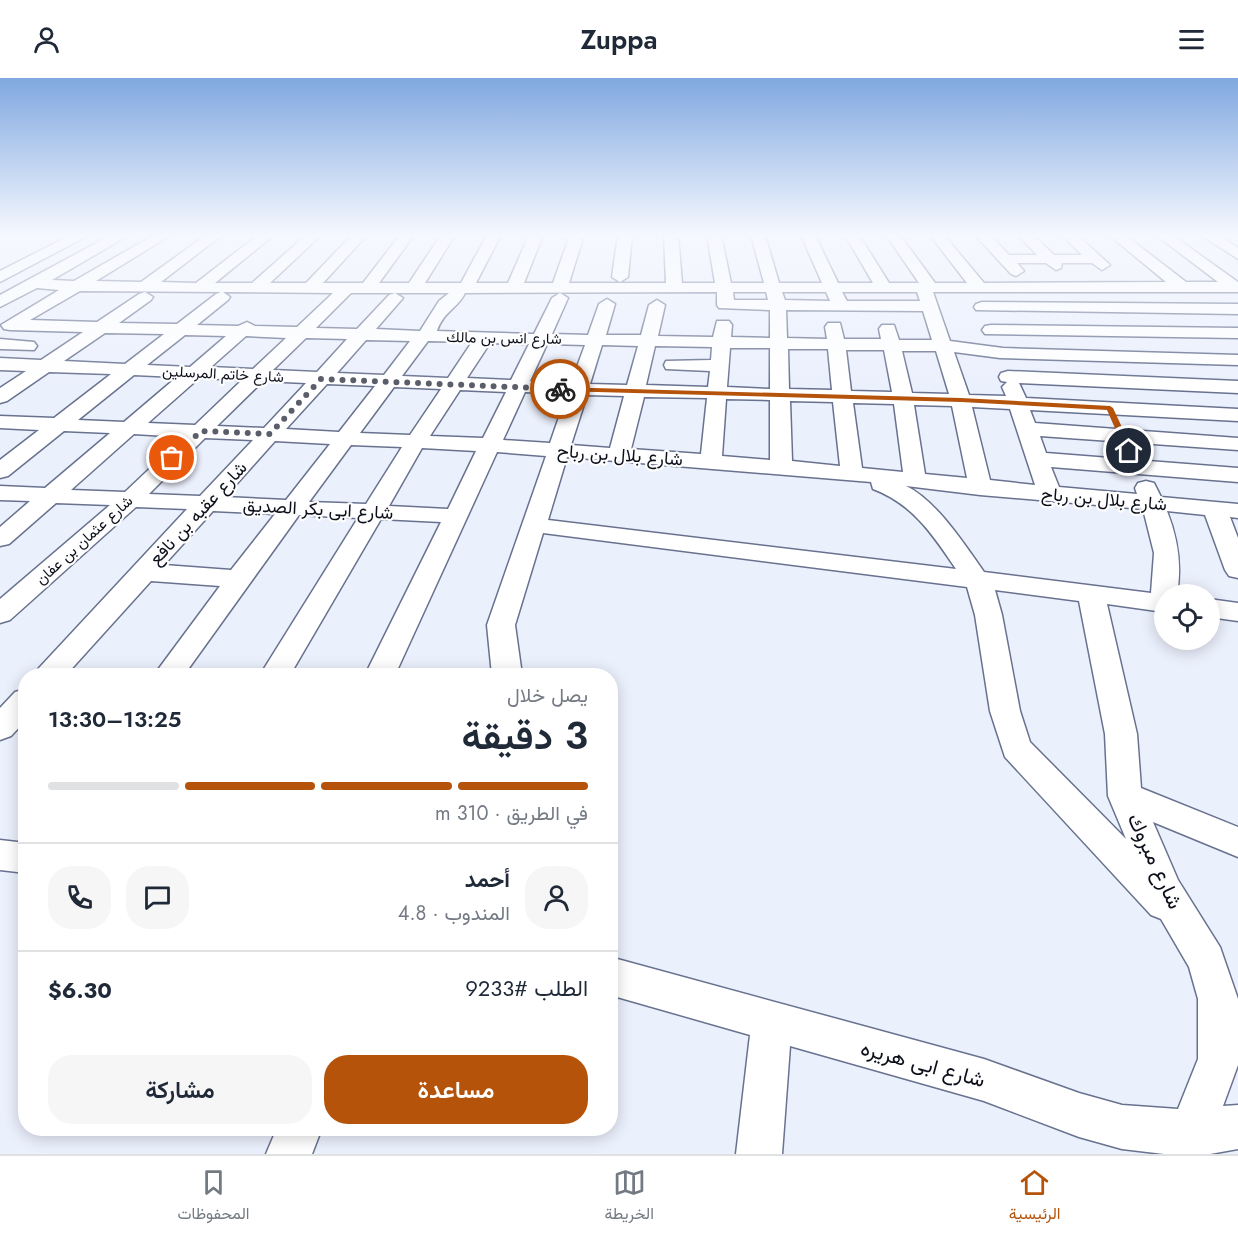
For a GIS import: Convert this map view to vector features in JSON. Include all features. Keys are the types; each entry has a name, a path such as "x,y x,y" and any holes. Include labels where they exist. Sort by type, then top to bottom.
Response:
{"street":[{"path":"0,294 16,285"},
{"path":"0,302 30,285"},
{"path":"65,285 144,292 200,287 357,288 405,293 514,288 560,293 674,287 722,301 776,296 835,300 928,294 977,287 1236,287"},
{"path":"0,397 101,327 152,285"},
{"path":"256,288 259,285"},
{"name":"شارع عثمان بن عفان","path":"0,614 130,500 301,333 360,285"},
{"name":"شارع عقبه بن نافع","path":"55,668 362,334 411,285"},
{"path":"174,668 238,579 425,336 445,304 459,292 463,285"},
{"path":"383,668 518,387 562,285"},
{"path":"711,462 721,342 720,285"},
{"path":"773,285 776,296 779,343 781,467"},
{"path":"830,285 835,300 836,344 855,475 910,497 952,547 984,593 1007,725 1016,748 1189,930"},
{"path":"877,285 883,297 903,398 915,481"},
{"path":"923,285 928,294 961,400 980,488"},
{"path":"5,328 76,286"},
{"path":"977,287 982,307 1050,494"},
{"path":"459,292 501,301"},
{"path":"0,471 222,297"},
{"path":"506,668 501,625 532,525 595,340 615,304 663,305 648,342 619,455"},
{"path":"982,307 1238,309"},
{"path":"1083,308 1100,356 1116,382 1121,408 1122,436 1153,503 1166,540 1169,574 1167,584"},
{"path":"1139,308 1180,358 1237,447"},
{"path":"0,539 259,316"},
{"name":"شارع انس بن مالك","path":"5,328 101,327 648,342 944,346 999,353 1238,360"},
{"path":"991,330 1238,333"},
{"path":"279,668 416,441 484,338"},
{"path":"0,344 28,346"},
{"name":"شارع خاتم المرسلين","path":"0,364 636,392 961,400 1238,416"},
{"path":"673,365 719,366"},
{"path":"0,380 46,366"},
{"path":"1008,377 1238,387"},
{"name":"شارع بلال بن رباح","path":"0,423 489,445 781,467 980,488 1227,510"},
{"path":"1027,429 1237,447"},
{"path":"1037,459 1238,475"},
{"name":"شارع ابى بكر الصديق","path":"0,493 455,516"},
{"path":"1227,510 1238,570"},
{"path":"532,525 1091,594 1154,598"},
{"path":"144,572 238,579"},
{"name":"شارع مبروك","path":"1091,594 1121,734 1125,796 1164,890 1206,960 1218,999 1219,1059 1189,1143"},
{"path":"1220,610 1238,612"},
{"path":"0,728 18,709"},
{"path":"1125,796 1238,842"},
{"path":"0,855 18,857"},
{"name":"شارع ابى هريره","path":"618,978 984,1080 1079,1115 1122,1127 1189,1143 1238,1127"},
{"path":"759,1154 772,1022"},
{"path":"289,1154 297,1136"}],"way so far":[{"path":"172,458 201,431 270,434 321,379 560,389"}],"route":[{"path":"560,389 961,400 1110,408 1129,451"}]}
